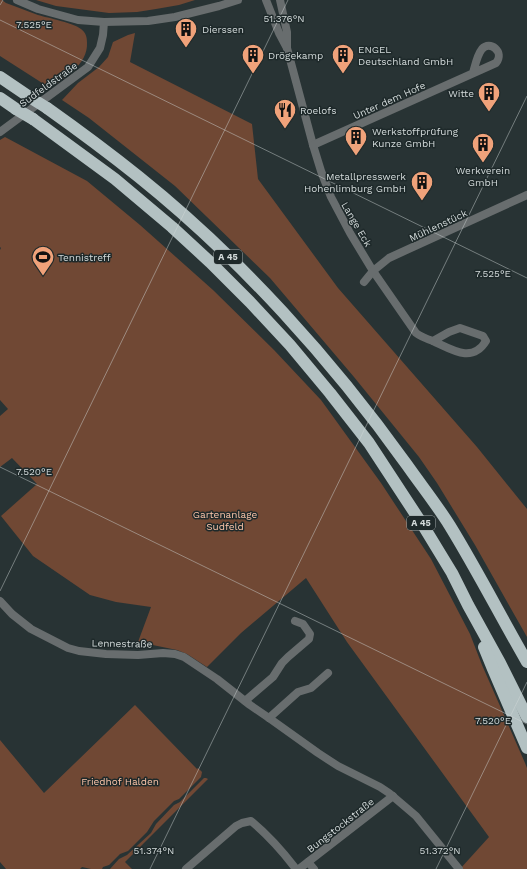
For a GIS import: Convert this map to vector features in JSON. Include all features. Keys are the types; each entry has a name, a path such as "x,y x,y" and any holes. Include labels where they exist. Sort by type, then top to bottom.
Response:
{"highway":[{"name":"A 45","path":"0,77 95,143 160,194 200,229 291,321 360,402 449,525 520,649 527,665"},
{"name":"A 45","path":"0,98 115,179 172,227 210,262 290,345 330,393 369,444 424,527 452,573 527,717"},
{"path":"468,605 493,669 527,748"},
{"path":"520,649 527,662"}],"street":[{"path":"17,0 38,9 78,20 104,22 148,21 175,17 238,0"},
{"name":"Lange Eck","path":"266,0 279,33 287,48 313,145 331,197 350,233 373,271 416,333 424,338 462,354 472,353 483,346 486,341 483,336 460,328 433,341"},
{"name":"Lange Eck","path":"280,0 287,32 287,48"},
{"name":"Sudfeldstraße","path":"0,132 88,67 100,48 104,22"},
{"name":"Unter dem Hofe","path":"313,145 473,73"},
{"name":"Mühlenstück","path":"364,282 373,271 389,258 527,195"},
{"name":"Lennestraße","path":"0,601 12,614 31,629 68,648 79,651 116,655 163,653 175,654 184,657 318,753 338,766 380,787 404,804 416,816 459,869"},
{"path":"245,702 273,677 288,657 309,639 310,634 303,624 295,621"},
{"path":"269,718 298,692 311,688 328,673"},
{"name":"Bungstockstraße","path":"298,869 393,796"},
{"path":"186,869 236,826 251,821 260,828 298,869"},
{"path":"308,862 314,869"}],"green space":[{"path":"0,0 38,15 67,23 81,29 86,35 87,43 84,57 80,64 69,75 50,88 0,56"},
{"path":"36,0 195,0 179,5 137,12 109,13 56,6"},
{"path":"135,33 130,62 252,124 258,179 338,288 477,447 527,509 527,637 475,545 437,483 419,457 354,377 270,278 175,186 89,118 62,100 78,83 99,67 108,57 113,42"},
{"name":"Gartenanlage Sudfeld","path":"5,137 87,181 140,225 213,290 274,350 321,400 381,483 431,559 470,634 527,768 527,869 460,869 489,837 347,642 306,578 241,633 207,667 187,654 177,650 138,642 151,607 116,602 90,595 33,556 1,516 37,484 12,458 0,467 0,416 8,409 0,400 0,140"},
{"name":"Friedhof Halden","path":"135,705 197,769 198,768 202,772 201,777 154,821 147,832 128,851 120,854 109,865 103,867 102,869 82,867 80,869 6,869 0,862 0,740 44,793"},
{"path":"204,778 208,779 125,862 132,869 110,869 119,859 127,855 151,833 156,824 174,805 180,802"}],"place":[{"name":"Dierssen","path":"186,48"},
{"name":"Drögekamp","path":"253,74"},
{"name":"ENGEL Deutschland GmbH","path":"343,74"},
{"name":"Witte","path":"489,112"},
{"name":"Roelofs","path":"285,130"},
{"name":"Werkstoffprüfung Kunze GmbH","path":"356,156"},
{"name":"Werkverein GmbH","path":"483,164"},
{"name":"Metallpresswerk Hohenlimburg GmbH","path":"422,202"},
{"name":"Tennistreff","path":"43,276"}]}
